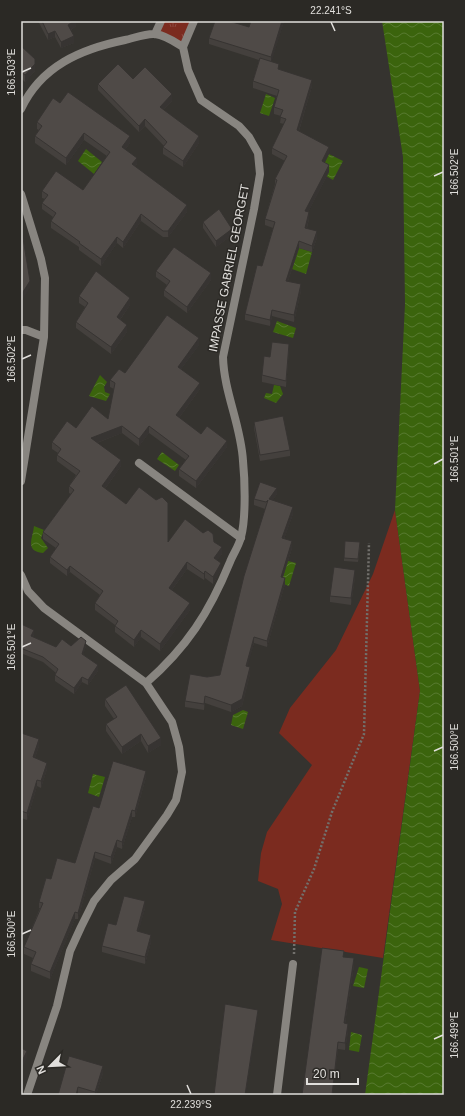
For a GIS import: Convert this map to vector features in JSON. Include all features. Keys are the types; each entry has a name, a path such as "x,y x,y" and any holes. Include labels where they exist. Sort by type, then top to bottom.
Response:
{"street":[{"path":"155,34 161,21"},
{"path":"21,109 36,84 52,69 70,57 92,48 155,34 172,40 183,47 194,21"},
{"name":"IMPASSE GABRIEL GEORGET","path":"146,683 170,662 194,630 218,591 241,538 244,498 244,460 224,375 223,357 254,209 260,174 258,153 249,137 239,126 201,100 188,70 183,47"},
{"path":"21,194 37,245 45,278 44,337 21,481"},
{"path":"21,330 26,330 44,337"},
{"path":"139,463 241,538"},
{"path":"21,576 28,590 44,608 146,683 172,722 179,747 182,772 176,800 135,859 111,880 94,901 81,927 70,951 57,1006 27,1095"},
{"path":"277,1095 293,964"}],"path":[{"path":"293,964 296,912 314,869 332,812 364,734 368,543"}],"green space":[{"path":"161,21 194,21 183,47 155,34"},
{"path":"395,510 420,691 383,958 271,940 282,904 278,889 258,881 261,853 267,832 312,765 279,733 290,708 336,650 373,574"}],"water":[{"path":"382,21 444,21 444,1095 365,1095 420,691 395,510 405,304 403,157"},
{"path":"266,94 275,98 269,116 260,113"},
{"path":"86,149 102,162 94,174 78,161"},
{"path":"329,154 343,161 333,180 326,176 329,172 322,168"},
{"path":"299,248 312,252 306,274 292,269"},
{"path":"277,321 296,328 293,338 273,332"},
{"path":"100,375 107,382 104,387 105,392 110,394 106,401 89,396"},
{"path":"274,385 280,386 283,394 276,403 264,398 266,393 272,394"},
{"path":"162,452 179,465 175,471 157,459"},
{"path":"34,526 44,530 41,538 48,548 43,553 33,550 32,547 31,539"},
{"path":"288,561 296,563 289,586 281,583"},
{"path":"243,710 248,712 243,729 231,725 233,715"},
{"path":"93,774 105,777 99,797 88,793"},
{"path":"359,967 368,969 364,988 353,986"},
{"path":"351,1032 362,1035 359,1052 349,1050"}],"building":[{"path":"42,21 74,21 68,25 74,36 61,42 55,31 48,34"},
{"path":"215,21 229,21 249,27 251,21 282,21 271,57 209,38"},
{"path":"21,46 35,59 35,64 25,75 21,72"},
{"path":"260,58 279,64 278,69 312,80 297,130 329,147 322,161 329,165 305,211 309,212 305,228 317,231 312,246 299,241 286,281 301,284 294,315 272,310 270,320 245,314 257,265 262,266 275,222 265,219 277,180 275,179 287,156 272,148 286,119 280,117 283,110 274,107 279,90 253,81"},
{"path":"118,64 133,79 145,67 172,94 160,107 199,136 183,161 163,147 167,142 145,119 139,126 98,84"},
{"path":"68,92 130,136 122,147 137,158 132,164 187,205 168,231 163,231 141,214 123,242 117,237 101,259 51,221 56,213 42,203 48,195 42,191 56,171 83,190 110,152 84,133 66,158 35,136 42,126 37,122 53,98 60,103"},
{"path":"219,209 232,229 216,241 203,222"},
{"path":"21,232 30,281 21,295"},
{"path":"174,247 211,273 187,307 164,290 170,281 156,271"},
{"path":"96,271 130,298 117,317 127,325 111,347 76,322 88,303 79,296"},
{"path":"167,315 199,338 178,367 200,383 176,415 201,434 207,426 227,441 196,481 179,469 189,456 149,426 139,439 122,426 91,438 121,460 102,486 126,504 139,487 156,500 162,497 168,503 168,542 185,519 203,533 208,530 213,534 214,542 222,547 214,558 221,563 213,577 205,571 204,574 187,562 169,588 190,603 160,644 141,630 134,640 115,626 118,621 95,603 103,591 70,566 67,570 50,557 59,544 43,532 74,490 69,486 80,471 57,455 61,449 52,442 67,421 76,428 92,406 108,419 115,383 110,380 119,369 125,373"},
{"path":"272,342 289,344 286,381 262,375 264,356 270,357"},
{"path":"283,416 290,450 260,455 254,422"},
{"path":"260,482 277,488 269,499 293,507 282,538 292,541 281,577 285,578 267,641 254,637 246,666 250,667 242,699 231,705 205,696 204,704 185,701 190,674 207,677 220,675 244,576 268,500 266,502 254,499"},
{"path":"345,541 360,542 358,559 344,558"},
{"path":"334,567 355,570 351,598 330,596"},
{"path":"21,624 34,630 31,636 56,647 62,639 71,646 81,637 86,641 82,654 98,665 88,680 82,677 74,688 55,675 58,669 43,657 23,649 21,653"},
{"path":"126,685 161,738 148,746 141,734 122,747 106,724 117,717 105,699"},
{"path":"21,733 39,739 33,757 47,763 41,781 37,780 27,813 21,811"},
{"path":"113,761 146,771 135,811 132,810 122,842 117,840 111,857 95,852 78,913 75,912 50,972 31,964 36,952 24,947 43,903 39,902 46,878 51,879 57,858 75,863 93,806 99,808"},
{"path":"124,896 145,901 137,931 151,935 145,957 102,946 108,923 116,925"},
{"path":"322,948 344,951 343,957 354,958 344,1023 348,1024 345,1043 338,1042 332,1095 302,1095"},
{"path":"225,1004 258,1010 245,1095 214,1095"},
{"path":"21,1048 27,1051 21,1063"},
{"path":"69,1056 103,1066 95,1092 78,1087 76,1095 58,1095"}]}
